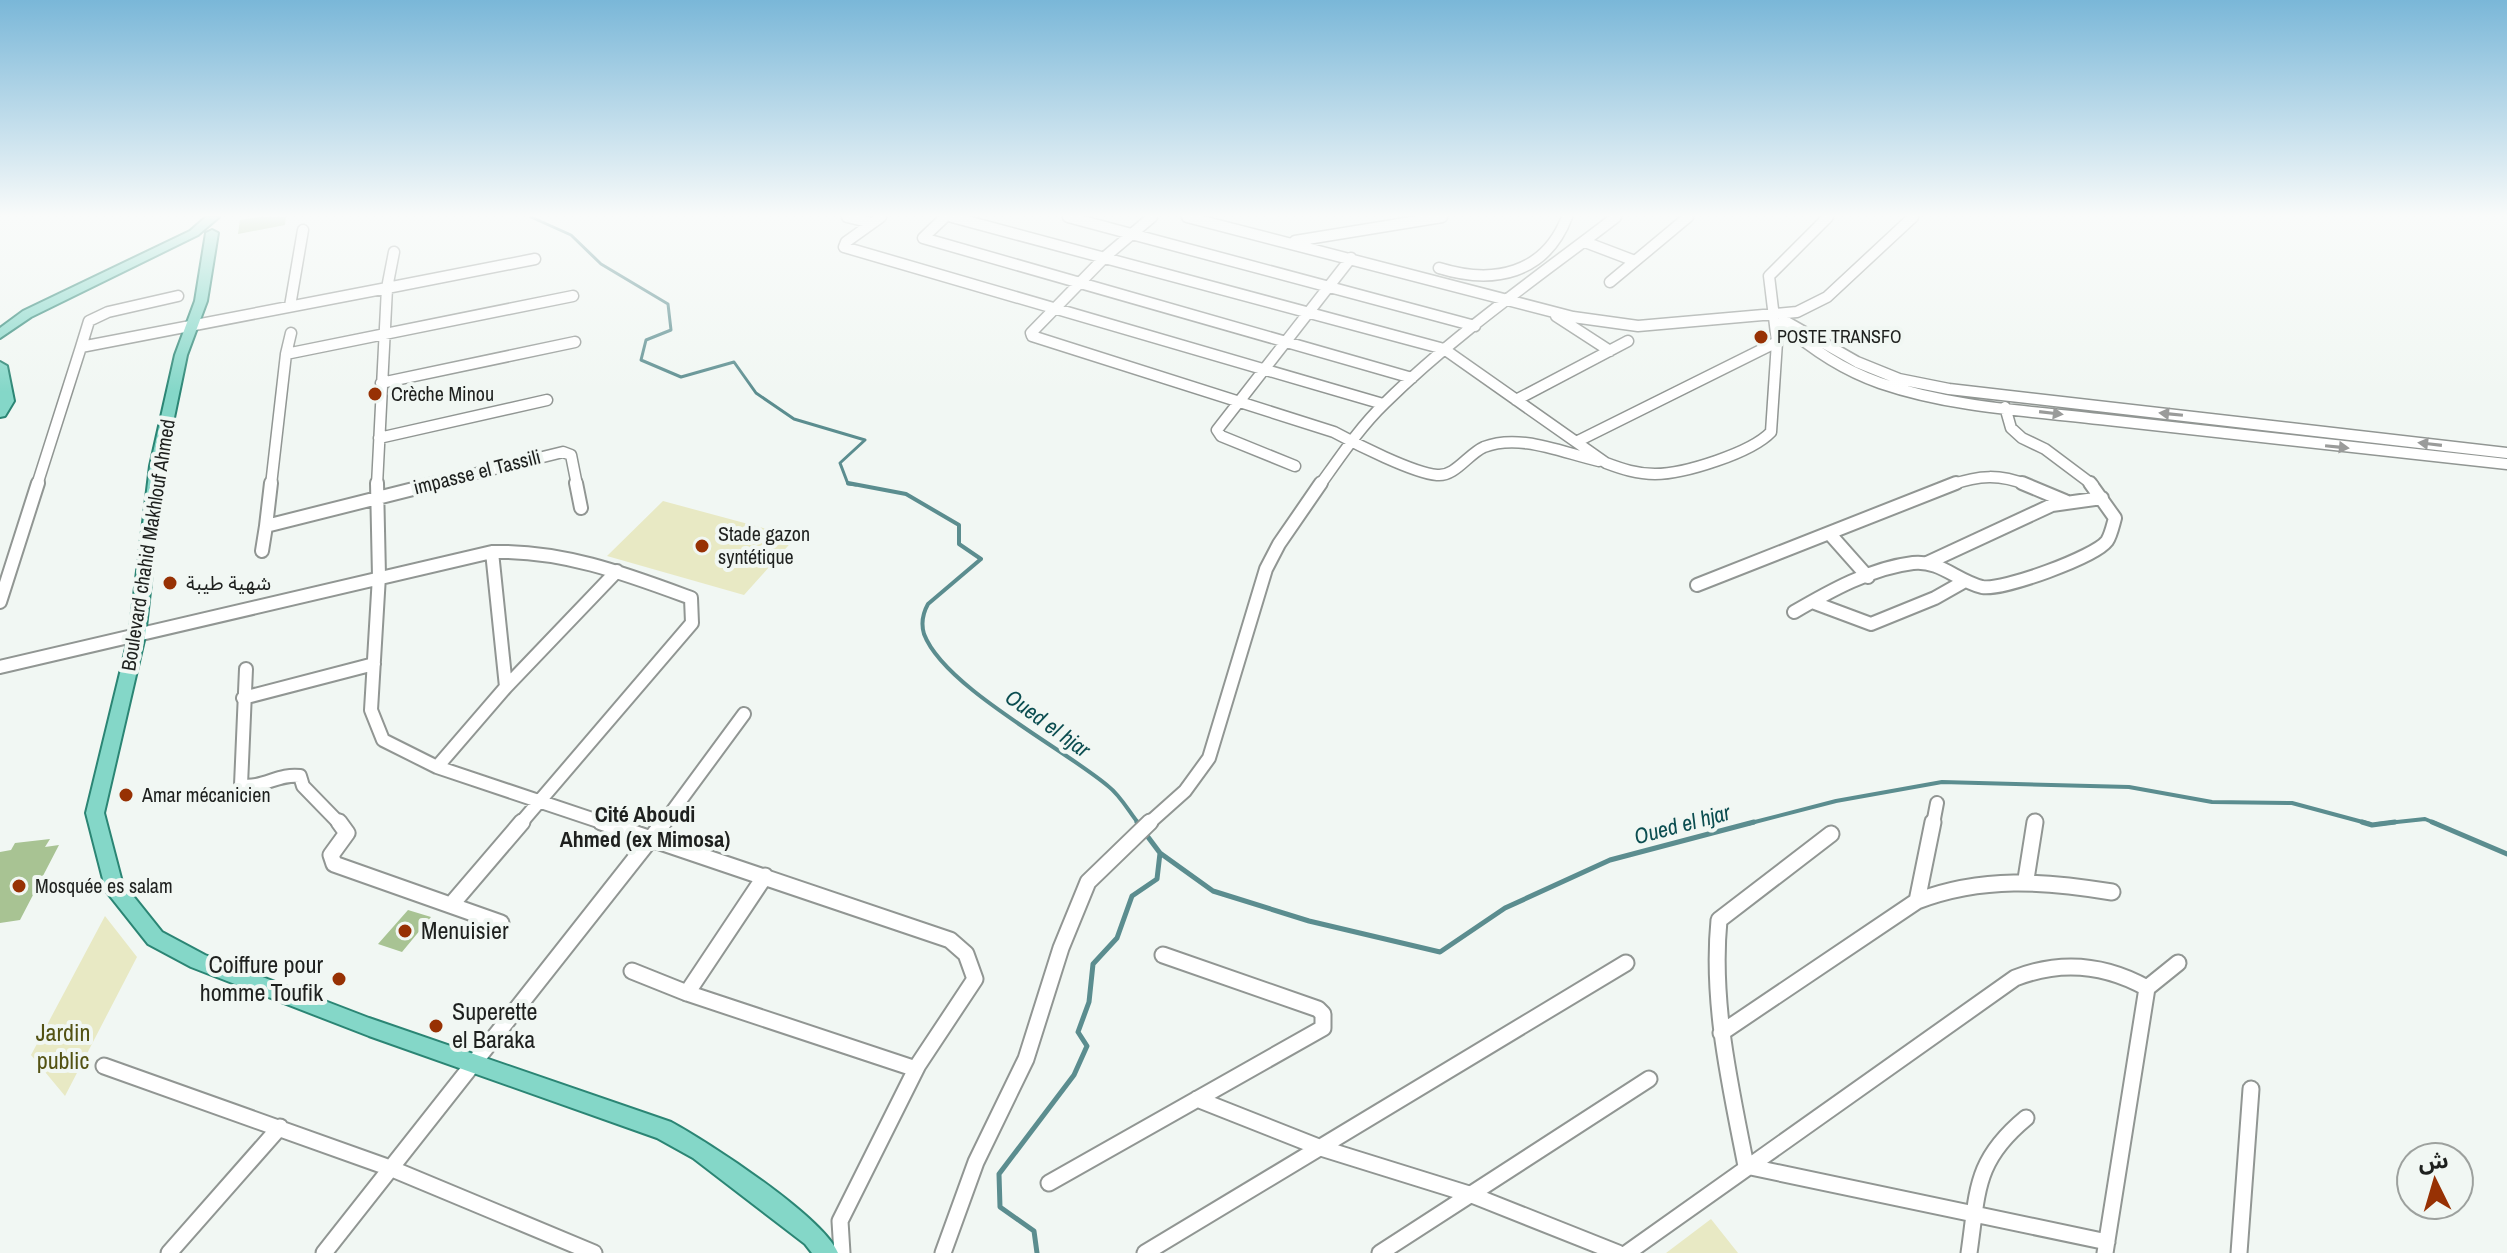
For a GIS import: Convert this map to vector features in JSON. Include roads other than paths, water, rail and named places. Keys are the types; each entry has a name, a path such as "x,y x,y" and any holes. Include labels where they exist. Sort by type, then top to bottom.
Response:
{"main road":[{"path":"0,334 27,314 107,275"},
{"name":"Boulevard chahid Makhlouf Ahmed","path":"201,275 201,301 181,355 157,466 137,636 95,813 113,885 155,938 198,961 476,1065 663,1129 712,1159 813,1236 826,1253"},
{"path":"0,366 7,401 0,413"}],"street":[{"path":"290,306 295,275"},
{"path":"389,275 383,334 376,496 379,576 371,710 383,740 437,767 950,940 966,954 975,979 916,1069 840,1221 842,1253"},
{"path":"81,347 451,275"},
{"path":"940,275 1383,404"},
{"path":"1057,275 1412,378"},
{"path":"1087,275 1031,333 1032,336 1334,432 1436,475 1448,472 1483,447 1502,443 1606,463 1634,474 1666,475 1681,473 1766,438 1773,423 1777,342 1771,275"},
{"path":"1176,275 1444,349 1606,463"},
{"path":"1286,275 1475,326"},
{"path":"1295,466 1217,434 1237,401 1337,275"},
{"path":"1417,275 1595,322 1638,326 1797,312 1827,297 1850,275"},
{"path":"943,1253 976,1162 1026,1059 1061,948 1088,882 1130,839 1175,800 1197,777 1209,758 1272,557 1351,441 1383,404 1444,349 1542,275"},
{"path":"1610,282 1618,275"},
{"path":"0,602 89,321 108,312 178,296"},
{"path":"286,354 573,296"},
{"path":"1546,310 1610,351"},
{"path":"1773,315 1800,341 1880,384 2005,407 2309,444 2507,464"},
{"path":"1773,315 1857,362 1899,379 1949,389 2507,453"},
{"path":"262,551 291,333"},
{"path":"1516,400 1628,341"},
{"path":"381,383 575,342"},
{"path":"1576,442 1777,342"},
{"path":"379,438 547,400"},
{"path":"1927,563 1978,587 2002,588 2098,549 2108,540 2114,528 2115,518 2094,486 2045,449 2022,438 2011,428 2005,407"},
{"path":"2304,429 2309,444"},
{"name":"impasse el Tassili","path":"376,496 563,452 571,455 581,508"},
{"path":"1697,585 1975,476 2007,477 2065,501"},
{"path":"266,526 376,496"},
{"path":"1794,612 1868,577 1902,565 1927,563 1997,528 2065,501 2102,498"},
{"path":"1829,533 1868,577"},
{"path":"0,667 492,552 526,549 617,571 691,598 692,623 451,905"},
{"path":"492,552 506,687"},
{"path":"437,767 506,687 617,571"},
{"path":"1812,602 1871,624 1935,598 1965,581"},
{"path":"243,698 374,664"},
{"path":"246,669 241,785 256,786 280,776 300,776 303,786 346,830 333,851 332,863 501,923"},
{"path":"324,1253 476,1065 652,839 744,714"},
{"path":"1917,901 1937,803"},
{"path":"2026,879 2035,821"},
{"path":"1746,1166 1721,1033 1716,939 1719,920 1831,834"},
{"path":"687,993 765,876"},
{"path":"1721,1033 1917,901 1970,883 2026,879 2112,892"},
{"path":"1049,1183 1323,1028 1323,1014 1318,1009 1163,955"},
{"path":"1145,1253 1626,963"},
{"path":"1746,1166 1976,1214 2106,1247 2147,988 2178,963"},
{"path":"1627,1253 2015,978 2035,969 2096,967 2116,971 2147,988"},
{"path":"632,971 687,993 916,1069"},
{"path":"104,1066 390,1168 594,1253"},
{"path":"1380,1253 1649,1079"},
{"path":"2239,1253 2251,1089"},
{"path":"1197,1099 1321,1148 1472,1195 1618,1253"},
{"path":"1969,1253 1981,1174 1990,1150 2005,1133 2026,1118"},
{"path":"169,1253 280,1127"}],"waterway":[{"path":"620,275 668,304 671,330 646,340 641,360 681,377 734,362 756,393 794,419 865,440 840,463 848,484 856,485"},
{"path":"848,483 906,494 959,525 959,544 981,559 926,607 923,630 936,654 979,695 1108,786 1139,824"},
{"name":"Oued el hjar","path":"1747,824 1836,801 1942,782 2129,787 2212,802 2292,803 2370,824"},
{"name":"Oued el hjar","path":"2387,823 2425,819 2437,824"},
{"name":"Oued el hjar","path":"1137,822 1140,826"},
{"name":"Oued el hjar","path":"1160,853 1213,891 1309,921 1440,952 1505,908 1610,860 1754,822"},
{"name":"Oued el hjar","path":"2362,822 2372,825 2387,823"},
{"name":"Oued el hjar","path":"2387,823 2395,822"},
{"name":"Oued el hjar","path":"2432,822 2507,854"},
{"name":"Oued el hjar","path":"2378,824 2387,823"},
{"name":"Oued el hjar","path":"1145,833 1160,853"},
{"path":"1037,1253 1034,1231 1000,1207 999,1174 1074,1075 1087,1046 1078,1032 1089,1002 1093,964 1117,938 1132,896 1157,879 1160,853"}],"place":[{"name":"POSTE TRANSFO","path":"1761,337"},
{"name":"Crèche Minou","path":"375,394"},
{"name":"Stade gazon syntétique","path":"702,546"},
{"name":"شهية طيبة","path":"170,583"},
{"name":"Amar mécanicien","path":"126,795"},
{"name":"Mosquée es salam","path":"19,886"},
{"name":"Menuisier","path":"405,931"},
{"name":"Coiffure pour homme Toufik","path":"339,979"},
{"name":"Superette el Baraka","path":"436,1026"}],"district":[{"name":"Cité Aboudi Ahmed (ex Mimosa)","path":"645,826"}],"park label":[{"name":"Jardin public","path":"63,1047"}]}
